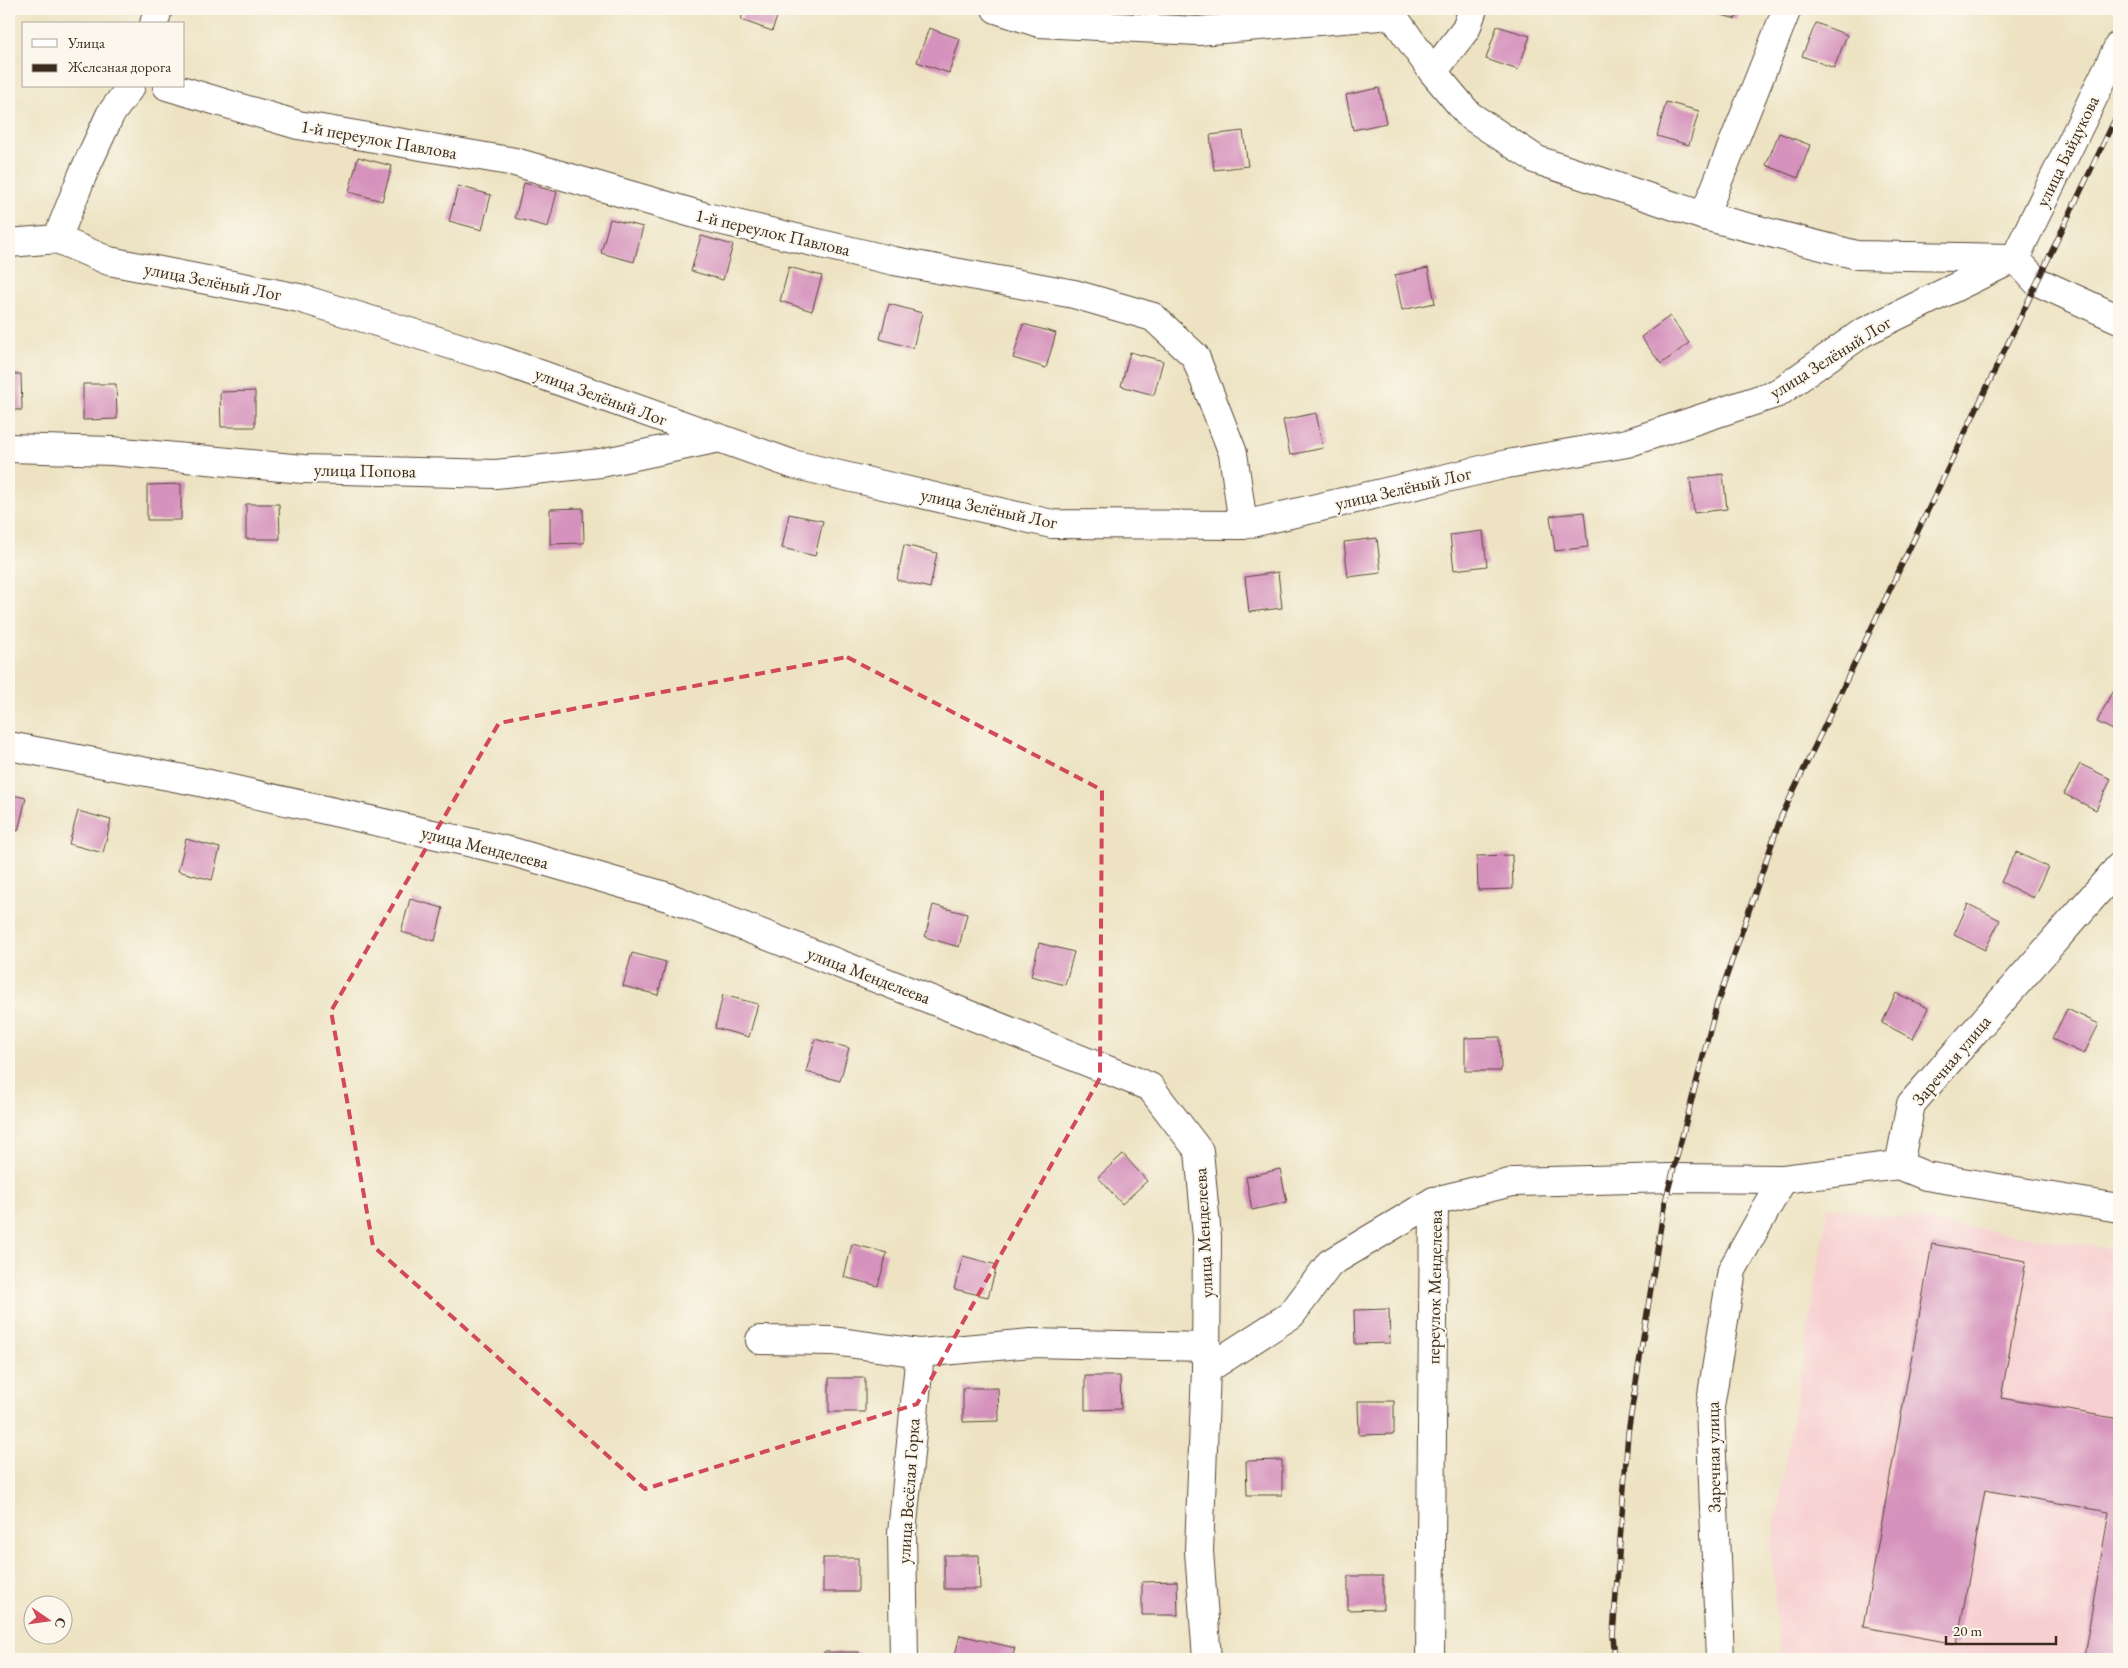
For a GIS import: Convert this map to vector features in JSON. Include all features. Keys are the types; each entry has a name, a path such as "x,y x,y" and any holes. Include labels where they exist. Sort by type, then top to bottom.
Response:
{"street":[{"path":"155,22 158,9"},
{"path":"996,9 1038,23 1198,31 1390,12 1433,72 1468,116 1537,160 1704,216 1857,255 2015,258 2036,281 2119,319"},
{"path":"1433,72 1466,29 1473,9"},
{"path":"1704,216 1788,9"},
{"name":"улица Байдукова","path":"2015,258 2119,45"},
{"path":"57,239 82,176 110,115 130,88"},
{"name":"1-й переулок Павлова","path":"174,88 298,125 515,162 706,217 894,260 1074,294 1153,317 1195,356 1233,453 1243,525"},
{"name":"улица Зелёный Лог","path":"9,243 57,239 110,261 299,298 500,360 792,464 1052,524 1243,525 1506,464 1627,443 1778,393 1862,333 2015,258"},
{"name":"улица Попова","path":"9,448 112,451 304,469 496,474 601,463 719,438"},
{"name":"улица Менделеева","path":"9,746 209,784 512,852 668,897 1150,1087 1199,1152 1207,1236 1206,1359 1199,1551 1206,1659"},
{"name":"Заречная улица","path":"1899,1165 1911,1104 2119,866"},
{"path":"1899,1165 1926,1176 2119,1208"},
{"name":"переулок Менделеева","path":"1430,1659 1434,1201 1513,1182 1671,1178 1783,1179 1899,1165"},
{"name":"Заречная улица","path":"1720,1659 1710,1407 1732,1270 1783,1179"},
{"path":"760,1340 833,1341 920,1353 1031,1343 1206,1359 1291,1315 1330,1263 1434,1201"},
{"name":"улица Весёлая Горка","path":"904,1659 902,1533 920,1353"}],"highlighted area":[{"path":"847,657 1102,790 1100,1078 917,1404 645,1489 373,1246 331,1011 499,723"}],"shaded area":[{"path":"1828,1207 2119,1250 2119,1659 1780,1659 1771,1548"}],"building":[{"path":"744,9 780,9 772,31 741,20"},
{"path":"1701,9 1739,9 1736,19"},
{"path":"1816,23 1847,35 1834,68 1802,56"},
{"path":"1497,26 1530,36 1518,70 1486,59"},
{"path":"929,28 960,39 949,73 917,62"},
{"path":"1379,88 1386,123 1353,130 1346,95"},
{"path":"1666,102 1699,111 1689,145 1657,136"},
{"path":"1243,131 1248,166 1214,170 1210,135"},
{"path":"1779,133 1810,145 1798,178 1766,165"},
{"path":"358,157 392,166 382,201 349,192"},
{"path":"524,183 557,192 548,227 515,218"},
{"path":"458,186 491,195 482,230 449,221"},
{"path":"610,219 643,227 634,262 601,253"},
{"path":"701,236 733,245 723,280 691,271"},
{"path":"789,267 822,276 812,311 780,301"},
{"path":"1428,268 1435,303 1402,310 1395,275"},
{"path":"889,304 922,313 913,348 880,339"},
{"path":"1670,316 1689,343 1661,364 1641,337"},
{"path":"1023,324 1056,333 1046,368 1013,358"},
{"path":"1130,352 1163,361 1154,395 1121,386"},
{"path":"9,374 21,374 22,410 9,410"},
{"path":"83,384 116,384 117,419 83,420"},
{"path":"255,391 255,427 221,427 220,392"},
{"path":"1316,413 1323,448 1290,455 1283,420"},
{"path":"1723,474 1727,509 1694,513 1690,478"},
{"path":"181,484 181,520 147,520 147,485"},
{"path":"246,504 279,504 280,539 246,539"},
{"path":"583,508 584,543 550,544 550,509"},
{"path":"1584,512 1588,547 1555,551 1550,516"},
{"path":"789,514 823,521 815,556 782,548"},
{"path":"1483,531 1487,566 1454,570 1450,535"},
{"path":"1377,538 1381,573 1348,577 1344,542"},
{"path":"904,545 937,553 930,588 897,580"},
{"path":"1278,572 1282,608 1249,612 1245,577"},
{"path":"2112,692 2119,695 2119,733 2097,722"},
{"path":"2080,764 2111,779 2096,810 2064,794"},
{"path":"9,794 26,798 18,831 9,828"},
{"path":"78,811 111,820 103,853 69,844"},
{"path":"186,839 220,848 212,880 178,871"},
{"path":"2016,852 2048,867 2033,898 2001,882"},
{"path":"1512,855 1513,889 1478,890 1477,856"},
{"path":"410,899 443,908 435,941 401,932"},
{"path":"1968,904 2000,920 1985,950 1954,935"},
{"path":"933,905 967,914 959,947 925,937"},
{"path":"1039,943 1074,952 1065,985 1031,976"},
{"path":"632,953 666,962 658,995 623,986"},
{"path":"1896,993 1928,1008 1913,1039 1882,1023"},
{"path":"723,995 758,1004 749,1037 715,1028"},
{"path":"2067,1009 2099,1024 2084,1054 2052,1039"},
{"path":"1500,1037 1501,1071 1465,1071 1465,1038"},
{"path":"815,1039 849,1048 840,1081 806,1072"},
{"path":"1123,1154 1147,1181 1122,1204 1098,1177"},
{"path":"1280,1169 1287,1202 1252,1210 1246,1177"},
{"path":"852,1244 887,1253 878,1286 844,1277"},
{"path":"1932,1244 2026,1261 2001,1398 2119,1419 2119,1659 2084,1656 2109,1512 1985,1490 1957,1644 1863,1627"},
{"path":"963,1256 997,1265 988,1297 954,1289"},
{"path":"1389,1309 1390,1343 1355,1344 1354,1310"},
{"path":"1085,1376 1120,1376 1121,1409 1085,1410"},
{"path":"829,1378 865,1378 865,1412 829,1412"},
{"path":"963,1388 998,1388 999,1421 963,1422"},
{"path":"1358,1401 1394,1401 1394,1434 1359,1435"},
{"path":"1282,1460 1282,1495 1247,1495 1246,1461"},
{"path":"944,1555 979,1555 980,1589 944,1589"},
{"path":"823,1558 858,1558 858,1592 823,1592"},
{"path":"1348,1576 1383,1576 1383,1609 1348,1610"},
{"path":"1177,1581 1178,1615 1142,1615 1142,1582"},
{"path":"960,1635 1015,1648 1012,1659 954,1659"},
{"path":"824,1652 859,1652 859,1659 824,1659"}],"railway":[{"path":"1615,1659 1613,1635 1628,1433 1664,1206 1716,1007 1781,817 2119,111"}]}
